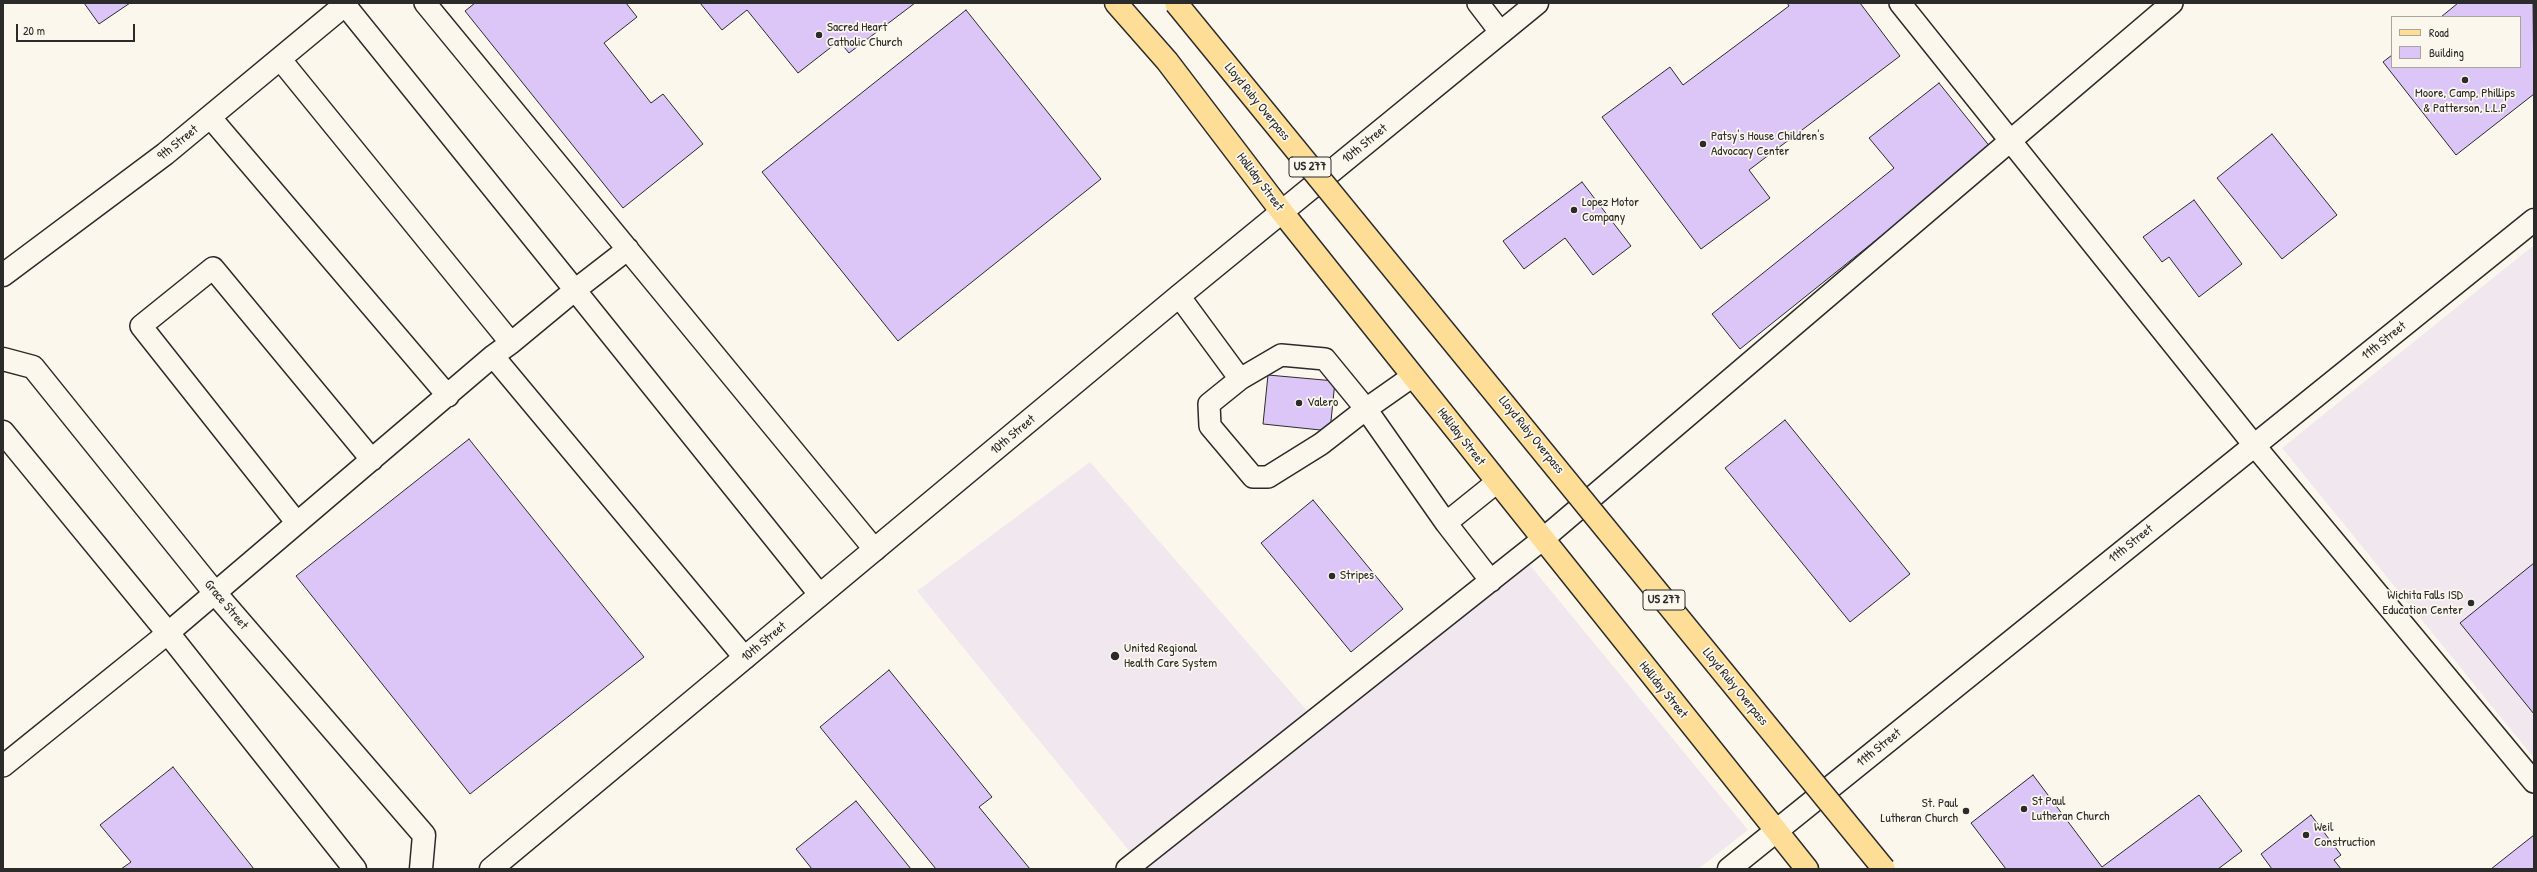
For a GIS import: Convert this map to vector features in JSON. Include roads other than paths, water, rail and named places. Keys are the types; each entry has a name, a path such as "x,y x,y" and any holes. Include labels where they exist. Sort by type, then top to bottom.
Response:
{"main road":[{"name":"Holliday Street","path":"1116,3 1167,61 1282,212 1775,831 1807,869"},
{"name":"Lloyd Ruby Overpass","path":"1176,3 1884,869"}],"street":[{"name":"10th Street","path":"491,869 1179,296 1537,3"},
{"name":"9th Street","path":"3,274 165,154 346,4"},
{"name":"11th Street","path":"1729,869 2534,220"},
{"name":"Grace Street","path":"3,359 33,367 215,593 424,836 421,869"},
{"path":"3,432 168,633 355,869"}],"lane":[{"path":"425,3 875,550"},
{"path":"1478,3 1500,33"},
{"path":"1900,3 2254,445 2534,782"},
{"path":"1127,869 1543,539 2172,3"},
{"path":"346,4 820,595"},
{"path":"280,59 511,344"},
{"path":"210,117 448,396"},
{"path":"3,766 168,633 296,523 448,396 493,356 511,344 575,290 628,249"},
{"path":"296,523 141,326 213,268 372,460"},
{"path":"1179,296 1240,379"},
{"path":"1413,376 1366,409 1320,444 1268,477 1253,477 1210,426 1209,404 1240,379 1281,355 1325,359 1366,409 1446,523 1491,581"},
{"path":"493,356 745,658"},
{"path":"1446,523 1497,482"}],"place":[{"name":"Sacred Heart Catholic Church","path":"819,35"},
{"name":"Moore, Camp, Phillips & Patterson, L.L.P","path":"2465,80"},
{"name":"Patsy's House Children's Advocacy Center","path":"1703,144"},
{"name":"Lopez Motor Company","path":"1574,210"},
{"name":"Valero","path":"1299,403"},
{"name":"Stripes","path":"1332,576"},
{"name":"Wichita Falls ISD Education Center","path":"2471,603"},
{"name":"United Regional Health Care System","path":"1115,656"},
{"name":"St Paul Lutheran Church","path":"2024,809"},
{"name":"St. Paul Lutheran Church","path":"1966,811"},
{"name":"Weil Construction","path":"2306,835"}]}
